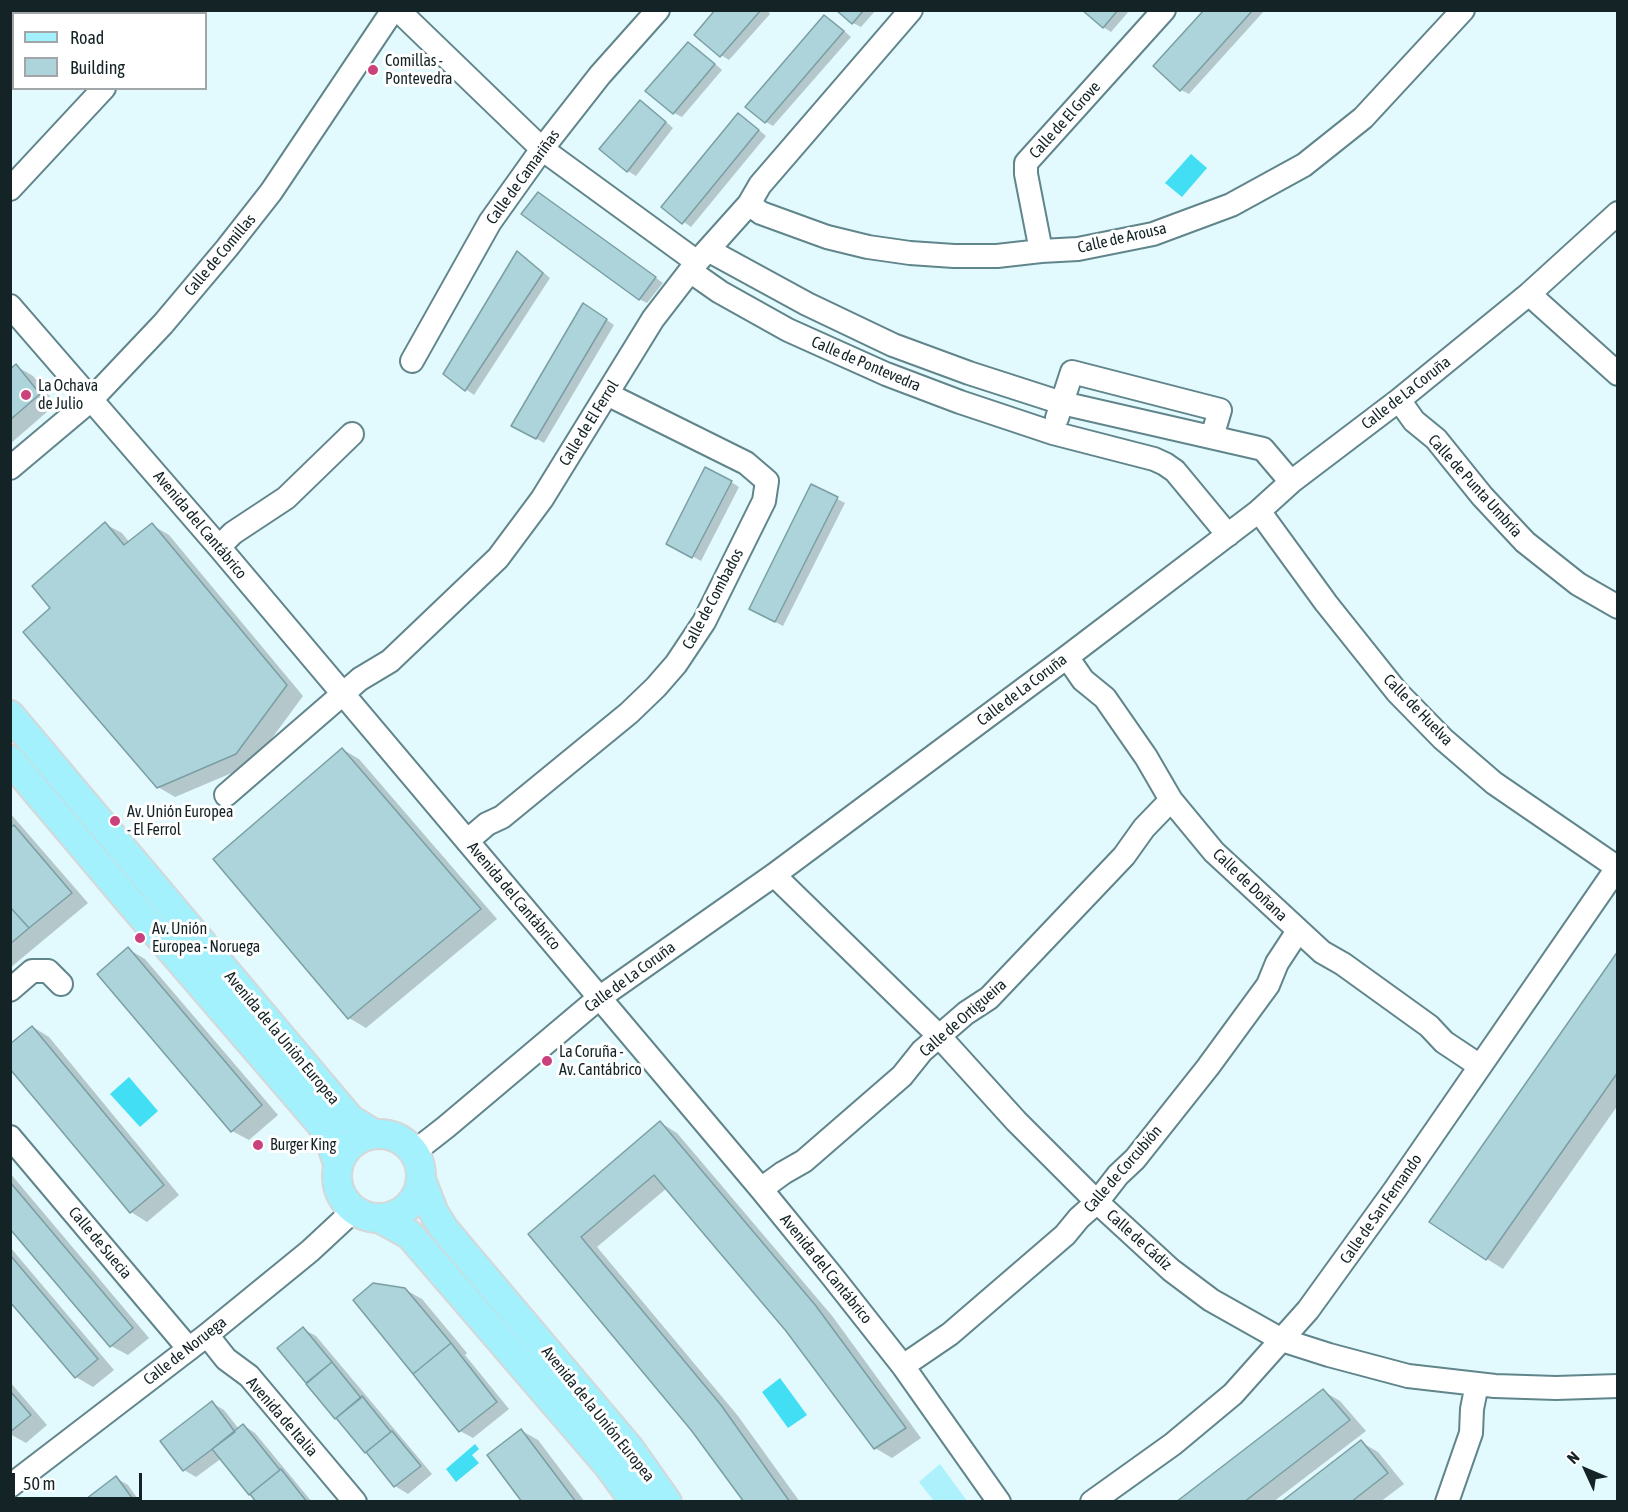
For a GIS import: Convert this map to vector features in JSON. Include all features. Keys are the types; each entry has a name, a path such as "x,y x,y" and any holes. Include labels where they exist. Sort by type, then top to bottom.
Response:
{"main road":[{"name":"Avenida de la Unión Europea","path":"10,715 350,1119 374,1134"},
{"name":"Avenida de la Unión Europea","path":"10,760 321,1124 329,1136 338,1164"},
{"path":"374,1134 390,1135 403,1141 414,1152 421,1166 422,1182 417,1196 408,1208 395,1216 381,1219 366,1217 353,1211 344,1202 336,1177 338,1164 346,1150 358,1139 374,1134"},
{"name":"Avenida de la Unión Europea","path":"422,1182 434,1213 444,1229 629,1448 667,1502"},
{"name":"Avenida de la Unión Europea","path":"381,1219 410,1235 608,1465 635,1502"}],"street":[{"name":"Calle de Comillas","path":"10,468 92,399 170,315 227,248 271,192 393,10"},
{"name":"Calle de Pontevedra","path":"398,10 542,149 694,266 720,292 788,330 875,369 960,402 1053,433 1154,459 1165,464 1174,471 1228,535"},
{"name":"Calle de Camariñas","path":"412,361 490,222 542,149 600,75 658,10"},
{"name":"Calle de El Ferrol","path":"226,795 360,679 390,661 498,558 542,499 653,320 694,266 749,204 760,185 912,10"},
{"name":"Calle de El Grove","path":"1041,251 1026,174 1026,163 1164,10"},
{"name":"Calle de Arousa","path":"749,204 761,213 827,237 868,247 910,253 997,256 1078,249 1153,234 1231,205 1304,165 1363,118 1463,10"},
{"path":"10,189 102,90"},
{"name":"Calle de La Coruña","path":"414,1152 599,998 774,875 1068,657 1259,511 1291,482 1399,399 1529,294 1617,213"},
{"name":"Calle de Pontevedra","path":"694,266 807,304 893,345 969,373 1062,403 1263,449 1291,482"},
{"path":"1529,294 1617,374"},
{"name":"Avenida del Cantábrico","path":"10,306 219,547 761,1189 903,1366 999,1502"},
{"path":"1053,433 1072,372 1220,410 1212,437"},
{"name":"Calle de Combados","path":"467,841 487,824 502,818 629,713 656,687 676,664 704,622 764,501 767,481 746,463 607,394"},
{"name":"Calle de Punta Umbría","path":"1399,399 1414,421 1436,439 1482,496 1525,542 1578,584 1617,607"},
{"path":"219,547 233,533 286,498 352,434"},
{"name":"Calle de Huelva","path":"1259,511 1326,603 1390,683 1443,739 1494,783 1617,868"},
{"name":"Calle de Doñana","path":"1068,657 1083,680 1105,698 1146,757 1171,800 1214,852 1322,952 1343,964 1430,1026 1444,1042 1480,1066"},
{"name":"Calle de Ortigueira","path":"761,1189 804,1161 902,1076 922,1051 939,1036 966,1013 989,998 1124,856 1144,828 1171,800"},
{"name":"Calle de San Fernando","path":"1092,1502 1173,1444 1233,1394 1308,1310 1381,1210 1617,868"},
{"name":"Calle de Cádiz","path":"774,875 939,1036 1016,1121 1097,1202 1172,1270 1211,1300 1282,1340 1408,1376 1496,1386 1556,1388 1617,1386"},
{"name":"Calle de Corcubión","path":"903,1366 950,1334 1065,1235 1097,1202 1118,1175 1135,1159 1208,1067 1268,985 1277,963 1298,931"},
{"path":"10,990 32,971 48,971 61,984"},
{"name":"Calle de Suecia","path":"10,1137 189,1349"},
{"name":"Calle de Noruega","path":"10,1486 207,1335 310,1251 353,1211"},
{"name":"Avenida de Italia","path":"207,1335 226,1359 249,1376 355,1502"},
{"path":"1447,1502 1471,1433 1472,1409 1477,1384"}],"shaded area":[{"path":"940,1464 967,1501 934,1501 919,1482"}],"water":[{"path":"1191,154 1207,168 1182,197 1165,183"},
{"path":"129,1077 158,1111 140,1127 110,1094"},
{"path":"780,1378 807,1415 788,1428 762,1392"},
{"path":"475,1444 479,1449 472,1455 479,1463 456,1482 446,1469"}],"building":[{"path":"715,10 761,10 720,57 694,35"},
{"path":"836,10 864,10 852,24"},
{"path":"1082,10 1118,10 1103,28"},
{"path":"1204,10 1253,10 1180,91 1153,66"},
{"path":"824,15 844,31 765,123 745,107"},
{"path":"688,42 715,64 673,114 645,91"},
{"path":"640,100 666,122 627,172 599,149"},
{"path":"738,113 759,130 682,224 661,207"},
{"path":"538,192 656,277 639,300 521,214"},
{"path":"517,251 543,273 465,391 443,374"},
{"path":"583,303 607,319 536,439 511,426"},
{"path":"16,364 40,394 10,420 10,369"},
{"path":"705,467 732,481 692,558 666,544"},
{"path":"811,484 838,497 775,622 749,609"},
{"path":"105,522 124,545 152,523 287,685 236,754 157,788 23,632 50,608 32,586"},
{"path":"342,748 481,909 348,1019 213,859"},
{"path":"14,825 72,893 29,928 10,907 10,828"},
{"path":"10,907 29,928 10,944"},
{"path":"128,947 262,1105 231,1132 97,974"},
{"path":"1618,951 1618,1072 1486,1260 1429,1222"},
{"path":"32,1026 164,1185 130,1213 10,1069 10,1044"},
{"path":"660,1121 816,1306 906,1428 874,1449 786,1331 654,1175 581,1237 721,1405 790,1502 744,1502 691,1430 528,1234"},
{"path":"10,1182 133,1328 110,1347 10,1229"},
{"path":"10,1255 98,1359 75,1378 10,1302"},
{"path":"373,1283 405,1288 451,1343 413,1374 353,1300"},
{"path":"303,1327 332,1362 306,1383 277,1348"},
{"path":"451,1343 497,1402 459,1432 413,1374"},
{"path":"332,1362 361,1398 335,1419 306,1384"},
{"path":"1323,1389 1350,1420 1244,1502 1176,1502"},
{"path":"10,1391 31,1415 10,1432"},
{"path":"362,1396 391,1432 365,1453 336,1418"},
{"path":"212,1401 235,1432 183,1471 160,1441"},
{"path":"243,1424 280,1470 249,1495 212,1449"},
{"path":"521,1429 576,1502 522,1502 487,1455"},
{"path":"392,1431 421,1466 394,1487 366,1452"},
{"path":"1361,1440 1388,1473 1351,1502 1281,1502"},
{"path":"281,1469 307,1502 256,1502 250,1494"},
{"path":"116,1476 135,1502 82,1502"}],"place":[{"name":"Comillas - Pontevedra","path":"373,70"},
{"name":"La Ochava de Julio","path":"26,395"},
{"name":"Av. Unión Europea - El Ferrol","path":"115,821"},
{"name":"Av. Unión Europea - Noruega","path":"140,938"},
{"name":"La Coruña - Av. Cantábrico","path":"547,1061"},
{"name":"Burger King","path":"258,1145"}]}
